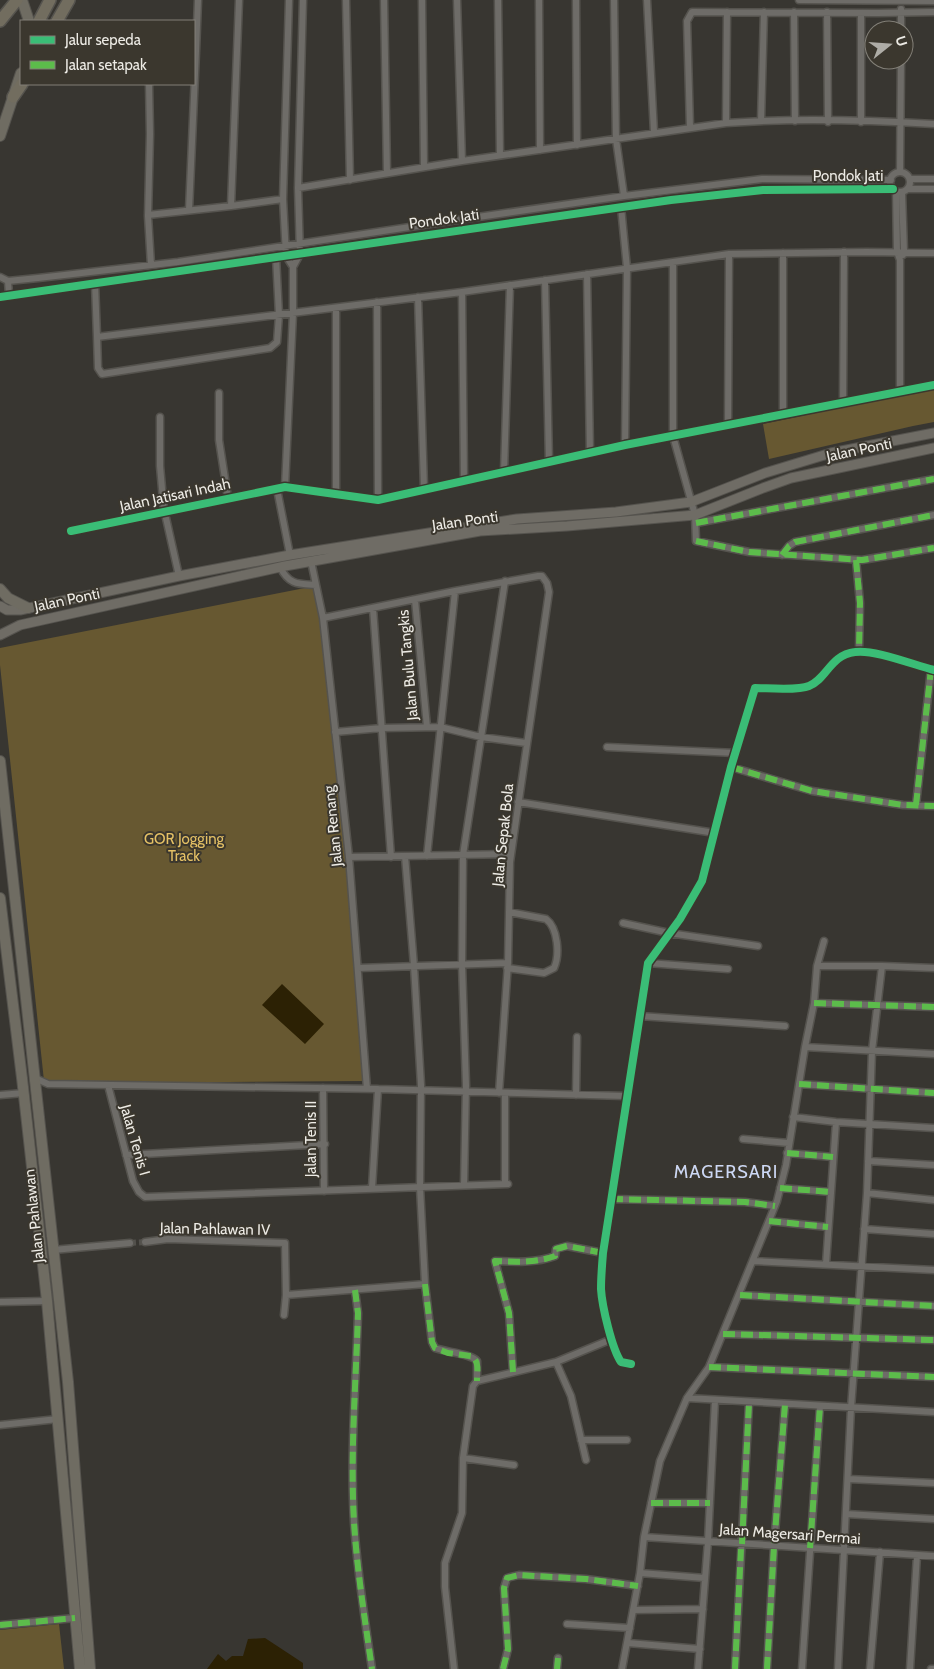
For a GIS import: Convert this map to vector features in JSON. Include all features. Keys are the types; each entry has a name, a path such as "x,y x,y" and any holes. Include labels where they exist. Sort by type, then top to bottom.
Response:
{"highway":[{"path":"0,21 17,0"},
{"path":"40,20 50,0"},
{"path":"58,20 69,0"},
{"path":"13,97 21,85"}],"main road":[{"path":"22,0 29,20"},
{"path":"0,136 20,76"},
{"name":"Jalan Ponti","path":"0,606 7,610 28,608 244,563 517,518 616,512 691,502 765,473 831,453 934,433"},
{"name":"Jalan Ponti","path":"0,635 20,625 246,574 480,531 696,519 763,488 791,478 934,448"},
{"path":"244,563 246,574"},
{"path":"0,589 8,598 28,608"},
{"name":"Jalan Pahlawan","path":"0,761 68,1382 90,1669"},
{"name":"Jalan Pahlawan","path":"0,898 19,1094 55,1383 80,1669"},
{"path":"53,1366 65,1364"},
{"path":"55,1383 68,1382"}],"street":[{"path":"195,51 198,0"},
{"path":"231,206 239,0"},
{"path":"289,0 283,199 286,256 292,267 293,313 285,487 378,500 424,488 464,481 625,444 843,404 934,385"},
{"path":"292,267 300,254 298,188 303,0"},
{"path":"346,0 350,180"},
{"path":"384,0 387,173"},
{"path":"422,0 424,167"},
{"path":"457,0 462,161"},
{"path":"498,0 500,155"},
{"path":"539,0 540,150"},
{"path":"576,0 577,145"},
{"path":"614,0 616,139 624,196"},
{"path":"647,0 654,132"},
{"path":"799,0 934,1"},
{"path":"901,20 902,1"},
{"path":"914,1 914,12"},
{"path":"690,127 687,21 689,15 696,11 934,12"},
{"path":"726,124 727,12"},
{"path":"761,121 764,12"},
{"path":"794,12 795,121"},
{"path":"827,12 828,122"},
{"path":"860,122 861,13"},
{"path":"900,172 901,70"},
{"path":"149,85 148,215 151,266"},
{"path":"189,210 194,85"},
{"path":"298,188 500,155 690,127 761,121 934,124"},
{"path":"900,392 900,190 890,180 894,174 900,172 906,174 910,180"},
{"name":"Pondok Jati","path":"8,281 151,266 624,196 762,179 890,180"},
{"path":"900,190 910,180 934,179"},
{"name":"Pondok Jati","path":"0,297 671,200 763,190 934,189"},
{"path":"669,190 671,200"},
{"path":"148,215 283,199"},
{"path":"622,207 628,268 625,444"},
{"path":"843,404 844,252"},
{"path":"783,253 783,414"},
{"path":"97,337 336,309 728,254 934,253"},
{"path":"728,254 728,425"},
{"path":"95,283 98,368 102,374 270,348 277,342 279,315 276,258"},
{"path":"673,262 673,436 696,519 696,541 749,552 856,560 934,548"},
{"path":"586,274 590,453"},
{"path":"0,277 8,281 9,295"},
{"path":"545,280 549,462"},
{"path":"504,472 510,285"},
{"path":"462,292 464,481"},
{"path":"418,297 424,488"},
{"path":"377,302 378,500"},
{"path":"336,309 336,494"},
{"path":"219,393 219,440 228,498"},
{"path":"160,417 160,466 164,510"},
{"path":"696,519 934,479"},
{"name":"Jalan Jatisari Indah","path":"71,530 285,487"},
{"path":"277,490 290,555"},
{"path":"782,555 795,542 934,515"},
{"path":"166,518 179,576"},
{"path":"856,560 860,603 859,652"},
{"name":"Jalan Renang","path":"310,561 323,618 349,858 367,1089"},
{"path":"280,567 284,576 290,581 316,585"},
{"name":"Jalan Sepak Bola","path":"464,1185 506,1184 502,1093 512,854 526,744 549,592 548,583 542,576 504,582"},
{"path":"323,618 504,582 464,855 462,964 466,1091 464,1185 324,1191"},
{"path":"427,856 455,591"},
{"name":"Jalan Bulu Tangkis","path":"415,600 427,727"},
{"path":"374,608 391,857"},
{"path":"631,1364 621,1362 617,1355 601,1291 603,1253 648,963 680,919 702,881 731,767 755,688 808,687 815,682 832,662 846,654 859,652 876,654 933,670 916,805"},
{"path":"335,732 382,728 440,727 481,737 526,744"},
{"path":"607,747 736,752"},
{"path":"731,767 812,791 903,805 934,806"},
{"path":"518,802 715,833"},
{"path":"349,858 512,854"},
{"path":"405,856 422,1090 420,1187 425,1284 432,1342 435,1348 442,1351 475,1358 477,1361 477,1381"},
{"path":"358,968 462,964 508,965 544,973 554,968 556,962 554,929 550,922 546,919 509,912"},
{"path":"623,923 669,934 758,946"},
{"path":"622,1669 638,1586 644,1537 660,1461 687,1398 709,1367 740,1295 775,1206 780,1188 814,1003 817,966 824,941"},
{"path":"648,963 728,969"},
{"path":"817,966 934,968"},
{"path":"838,1669 851,1408 867,1193 872,1051 882,966"},
{"path":"814,1003 934,1007"},
{"path":"640,1016 785,1026"},
{"path":"576,1095 577,1037"},
{"path":"805,1047 934,1054"},
{"path":"35,1078 48,1084 378,1089 626,1096"},
{"path":"36,1094 48,1084"},
{"path":"799,1084 934,1093"},
{"name":"Jalan Tenis I","path":"108,1085 133,1181 139,1192 145,1197 324,1191"},
{"name":"Jalan Tenis II","path":"323,1088 324,1191"},
{"path":"372,1188 378,1089"},
{"path":"0,1095 19,1094"},
{"path":"793,1117 870,1125 934,1128"},
{"path":"826,1264 836,1122"},
{"path":"743,1139 789,1143"},
{"path":"126,1155 325,1144"},
{"path":"787,1153 833,1157"},
{"path":"868,1161 934,1164"},
{"path":"780,1188 831,1192"},
{"path":"867,1193 934,1200"},
{"path":"611,1199 745,1202 775,1206"},
{"path":"769,1221 828,1228"},
{"path":"864,1229 934,1234"},
{"name":"Jalan Pahlawan IV","path":"145,1242 168,1239 272,1241 285,1243 286,1295"},
{"path":"53,1250 130,1243"},
{"path":"513,1372 508,1313 495,1262 516,1263 548,1259 556,1256 556,1248 567,1246 603,1253"},
{"path":"753,1261 934,1270"},
{"path":"284,1315 286,1295 425,1284"},
{"path":"355,1290 358,1313 352,1462 354,1521 356,1554 372,1669"},
{"path":"740,1295 934,1306"},
{"path":"0,1302 46,1301"},
{"path":"723,1334 934,1340"},
{"path":"454,1669 445,1587 445,1563 462,1513 463,1458 473,1386 477,1381 556,1362 612,1339"},
{"path":"556,1362 571,1396 586,1460"},
{"path":"709,1367 934,1377"},
{"path":"687,1398 934,1412"},
{"path":"698,1669 708,1541 715,1400"},
{"path":"736,1669 749,1403"},
{"path":"767,1669 785,1404"},
{"path":"802,1669 820,1406"},
{"path":"0,1424 58,1419"},
{"path":"581,1440 627,1440"},
{"path":"463,1458 514,1465"},
{"path":"848,1479 934,1484"},
{"path":"652,1502 710,1503"},
{"path":"846,1514 934,1519"},
{"name":"Jalan Magersari Permai","path":"644,1537 934,1556"},
{"path":"870,1669 880,1552"},
{"path":"910,1669 918,1555"},
{"path":"640,1573 705,1578"},
{"path":"503,1669 508,1649 504,1588 507,1578 519,1575 586,1578 638,1586"},
{"path":"633,1610 703,1610"},
{"path":"0,1625 75,1618"},
{"path":"567,1624 630,1628"},
{"path":"628,1643 700,1649"},
{"path":"558,1658 558,1669"}],"green space":[{"path":"934,388 934,422 769,459 763,424"},
{"name":"GOR Jogging Track","path":"315,586 323,618 349,857 364,1081 109,1083 44,1081 0,665 0,648"},
{"path":"59,1624 64,1669 0,1669 0,1630"}],"shaded area":[{"path":"282,984 324,1024 305,1044 262,1005"},
{"path":"265,1638 303,1663 303,1669 207,1669 218,1654 226,1661 232,1656 243,1656 248,1639"}],"tunnel":[{"path":"130,1243 145,1242"}],"marked path":[{"path":"696,523 934,479"},
{"path":"782,555 795,542 934,515"},
{"path":"696,541 749,552 862,560 934,548"},
{"path":"856,560 860,603 859,652"},
{"path":"916,805 931,669"},
{"path":"731,767 812,791 903,805 934,806"},
{"path":"814,1003 934,1007"},
{"path":"799,1084 934,1093"},
{"path":"787,1153 833,1157"},
{"path":"780,1188 831,1192"},
{"path":"611,1199 745,1202 775,1206"},
{"path":"769,1221 828,1227"},
{"path":"513,1372 509,1313 495,1261 518,1262 540,1260 555,1256 556,1249 567,1246 603,1253"},
{"path":"425,1284 432,1342 435,1348 448,1353 474,1358 477,1367 477,1381"},
{"path":"355,1290 358,1313 353,1444 354,1522 359,1577 372,1669"},
{"path":"740,1295 934,1306"},
{"path":"723,1334 934,1340"},
{"path":"709,1367 934,1377"},
{"path":"742,1544 749,1403"},
{"path":"767,1669 785,1404"},
{"path":"810,1548 820,1406"},
{"path":"651,1503 710,1503"},
{"path":"735,1669 741,1548"},
{"path":"503,1669 508,1649 504,1588 507,1578 519,1575 586,1579 638,1586"},
{"path":"0,1625 75,1618"},
{"path":"557,1669 558,1658"}],"cycle path":[{"path":"0,297 671,200 763,190 893,189"},
{"path":"71,531 285,487 378,500 625,445 934,385"},
{"path":"631,1364 621,1362 614,1348 603,1306 601,1280 603,1253 648,963 680,919 702,881 731,767 755,688 804,688 815,683 834,662 847,654 855,652 883,655 934,670"}],"district":[{"name":"MAGERSARI","path":"726,1172"}]}
